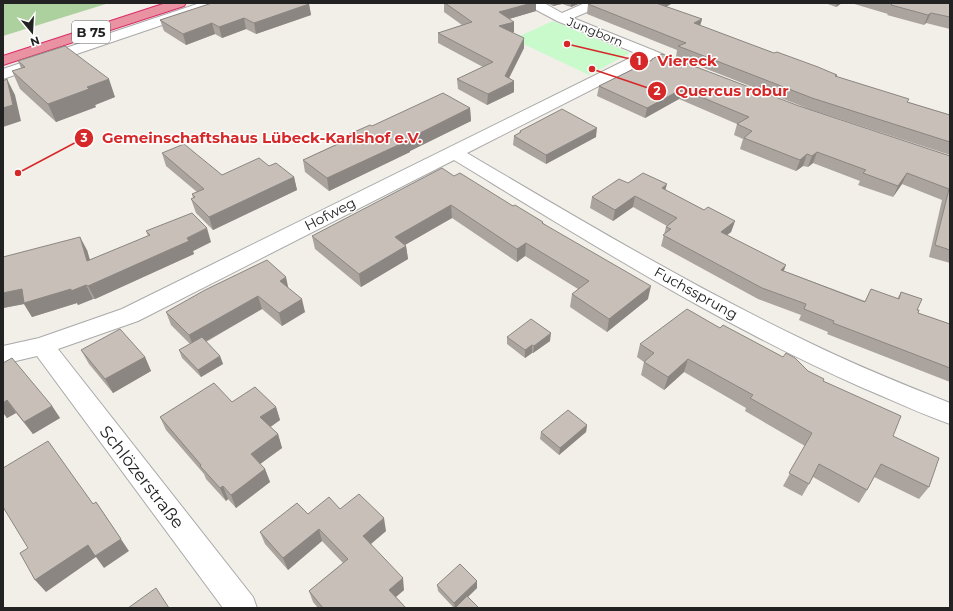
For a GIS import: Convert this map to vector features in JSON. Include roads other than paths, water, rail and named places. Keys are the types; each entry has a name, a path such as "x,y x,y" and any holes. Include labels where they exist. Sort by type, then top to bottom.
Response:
{"highway":[{"name":"B 75","path":"3,49 146,3"},
{"name":"B 75","path":"3,61 178,3"}],"street":[{"path":"3,74 213,3"},
{"name":"Jungborn","path":"534,3 562,18 672,63"},
{"path":"562,18 596,3"},
{"name":"Hofweg","path":"3,355 42,346 130,315 650,54"},
{"name":"Fuchssprung","path":"453,152 600,240 686,289 773,335 900,393 950,414"},
{"name":"Schlözerstraße","path":"42,346 242,608"}],"place":[{"name":"Viereck","path":"567,44"},
{"name":"Quercus robur","path":"592,69"},
{"name":"Gemeinschaftshaus Lübeck-Karlshof e.V.","path":"18,173"}]}
